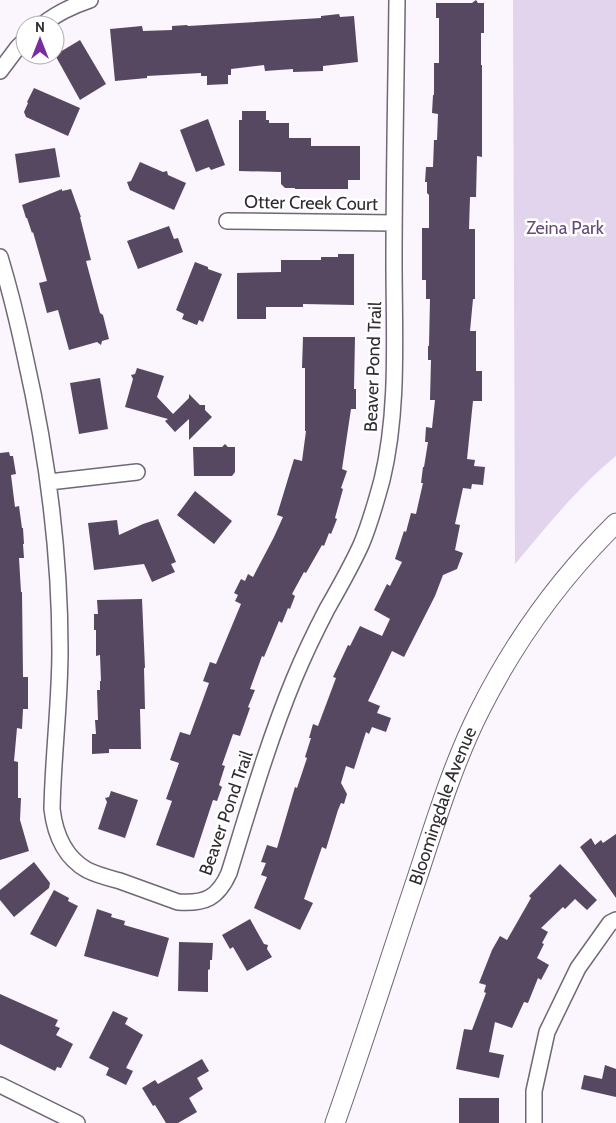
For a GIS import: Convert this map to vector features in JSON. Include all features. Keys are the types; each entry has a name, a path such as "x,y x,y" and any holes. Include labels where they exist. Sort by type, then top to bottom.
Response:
{"street":[{"path":"56,15 90,0"},
{"name":"Beaver Pond Trail","path":"0,257 29,371 49,482 59,607 59,689 52,809 58,837 74,861 87,870 178,902 191,903 203,900 214,895 223,886 229,873 266,755 294,679 326,611 345,578 360,546 374,509 382,479 389,446 394,398 397,0"},
{"path":"0,71 15,51"},
{"name":"Otter Creek Court","path":"227,221 394,223"},
{"path":"49,482 137,472"},
{"name":"Bloomingdale Avenue","path":"335,1123 433,829 455,767 474,722 504,666 534,618 573,569 616,523"},
{"path":"534,1123 534,1091 547,1032 578,968 610,923 616,920"},
{"path":"0,1085 77,1123"}],"green space":[{"name":"Zeina Park","path":"513,0 616,0 616,456 576,494 515,564"}],"building":[{"path":"476,0 478,3 484,3 484,33 481,33 482,157 477,156 476,197 470,197 469,229 475,229 475,299 473,299 470,331 476,331 476,371 482,371 482,401 473,401 467,459 475,460 474,466 485,467 483,485 472,484 471,489 463,488 455,524 460,525 455,550 463,553 457,569 443,575 435,596 404,657 392,651 368,701 380,706 377,713 391,718 386,732 372,727 369,734 366,732 354,769 346,766 341,783 347,794 344,804 341,803 338,810 326,849 322,847 304,899 313,903 300,930 254,908 267,877 261,875 266,863 261,862 267,845 277,848 295,787 297,788 307,758 305,757 313,724 318,726 336,678 333,677 348,645 350,646 360,626 382,636 390,619 374,610 387,584 390,586 402,562 395,559 404,531 406,532 411,513 416,514 423,483 421,483 428,442 425,442 426,427 432,428 435,400 430,400 431,360 428,360 428,346 430,299 426,299 426,280 422,280 422,228 429,228 429,195 427,193 427,182 425,182 426,167 433,167 434,140 437,140 438,114 432,113 434,63 439,63 439,18 436,18 436,3 472,3"},
{"path":"339,14 340,17 354,16 358,62 323,66 323,71 293,72 293,69 265,71 264,65 231,69 231,75 228,75 228,84 207,85 207,76 201,76 201,73 147,76 147,78 115,81 110,29 142,26 143,31 172,30 172,26 321,18 321,16"},
{"path":"80,40 106,84 80,100 61,65 65,65 65,49"},
{"path":"34,88 80,108 68,136 26,117 24,112"},
{"path":"242,111 266,111 266,120 269,120 269,123 289,123 289,138 311,138 311,146 360,146 360,180 348,180 348,189 295,189 285,188 281,184 281,172 239,171 239,120 242,120"},
{"path":"208,119 225,165 211,170 209,167 196,172 180,130"},
{"path":"55,148 60,177 19,183 15,154"},
{"path":"140,162 163,172 167,171 168,175 186,183 174,210 130,190 127,182 131,181"},
{"path":"62,189 62,191 71,189 81,217 91,260 86,261 109,339 102,341 101,345 97,342 69,350 58,310 47,313 39,283 47,281 33,232 22,205"},
{"path":"169,226 174,239 178,238 183,252 138,269 127,241"},
{"path":"338,254 354,254 354,305 303,304 303,307 266,307 266,319 237,319 237,273 281,272 281,260 321,260 321,257 338,257"},
{"path":"195,262 222,274 203,322 199,320 197,325 182,319 184,314 176,310"},
{"path":"303,337 355,337 354,389 356,389 356,409 351,409 342,469 347,471 341,488 343,489 335,518 337,519 324,546 322,545 306,573 304,572 292,594 295,596 290,609 288,608 282,623 279,621 264,657 262,656 250,689 255,690 248,707 250,708 240,736 233,734 222,765 225,766 219,785 222,787 217,801 213,800 194,858 156,845 172,801 166,799 179,763 170,760 180,732 190,735 209,683 203,681 210,662 216,664 241,604 235,601 238,595 234,593 241,579 245,581 248,574 253,577 274,537 283,517 277,515 294,459 302,461 306,431 305,368 302,368"},
{"path":"137,368 164,376 157,397 173,414 189,398 189,394 200,405 205,405 205,410 212,417 189,440 189,419 175,432 165,421 168,419 125,407 133,379 131,375 135,374"},
{"path":"100,378 108,429 79,434 70,383"},
{"path":"225,444 228,447 235,447 235,472 232,476 194,476 193,447 222,447"},
{"path":"9,452 10,456 13,456 16,474 11,475 15,507 19,506 23,528 24,558 19,558 22,592 23,677 28,677 28,709 23,709 22,729 17,728 14,761 18,762 18,798 21,798 20,820 29,851 0,860 0,453"},
{"path":"195,491 232,521 214,544 177,515"},
{"path":"158,519 176,562 171,564 175,572 152,582 144,564 94,570 88,523 117,520 119,535"},
{"path":"142,599 145,709 140,709 141,749 109,749 109,753 92,754 92,734 96,734 95,720 98,720 97,690 100,690 101,681 100,655 96,656 96,630 94,630 94,614 98,614 97,600"},
{"path":"111,791 138,800 125,838 98,829 107,802 105,798 109,797"},
{"path":"616,834 616,898 580,847 591,838 595,845 601,840 603,843"},
{"path":"34,862 50,883 49,888 14,917 0,900 0,890"},
{"path":"560,864 597,900 587,910 575,899 565,909 563,907 541,928 548,932 537,958 549,965 541,980 538,978 528,1003 524,1002 512,1028 495,1022 489,1052 504,1055 499,1078 456,1069 464,1029 472,1030 486,993 484,992 486,985 479,983 492,950 500,936 507,940 531,898 529,896"},
{"path":"54,890 69,898 68,901 78,906 56,947 30,934"},
{"path":"97,909 112,914 111,917 125,921 124,925 169,938 158,977 84,956"},
{"path":"250,919 264,944 268,945 267,949 272,957 247,971 233,947 230,949 222,935"},
{"path":"179,942 213,943 212,960 210,960 210,969 208,970 208,992 178,991"},
{"path":"0,994 58,1020 55,1026 60,1028 56,1035 73,1044 61,1068 57,1067 55,1071 0,1044"},
{"path":"113,1011 128,1018 125,1024 143,1035 126,1068 133,1071 126,1085 106,1075 109,1068 89,1058"},
{"path":"202,1059 209,1071 197,1078 203,1089 189,1098 197,1112 178,1123 166,1123 142,1088 155,1080 158,1084"},
{"path":"605,1065 616,1069 616,1097 581,1089 584,1075 602,1079"},
{"path":"459,1098 499,1098 499,1123 459,1123"}]}
